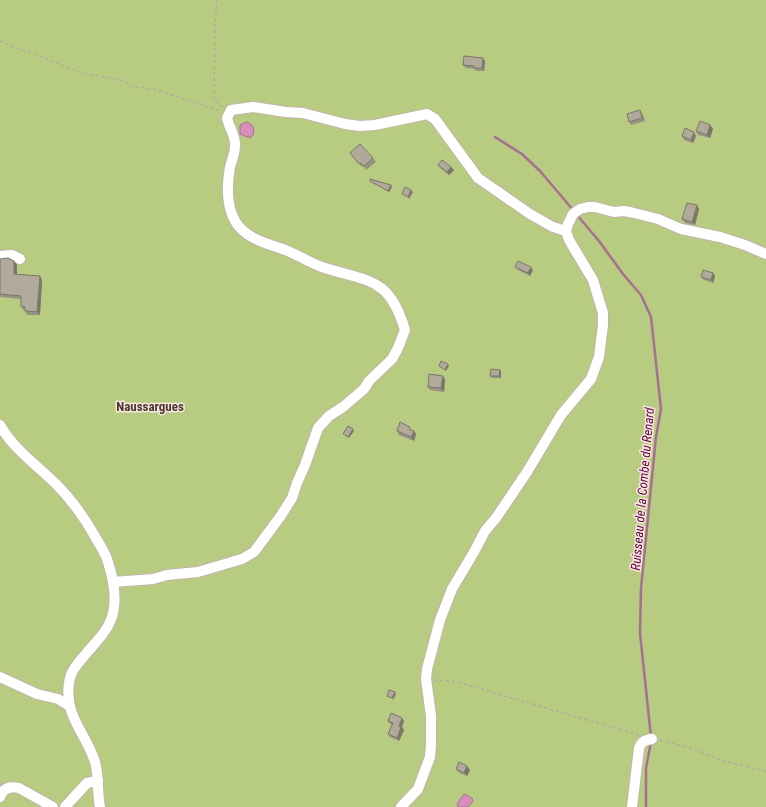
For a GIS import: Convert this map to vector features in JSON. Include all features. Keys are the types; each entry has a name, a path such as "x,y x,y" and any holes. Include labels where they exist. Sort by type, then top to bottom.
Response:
{"street":[{"path":"113,582 153,579 167,575 198,572 242,559 254,552 290,502 318,428 326,419 364,389 369,381 392,359 405,330 392,299 386,292 373,282 321,266 288,251 262,243 239,227 231,212 228,190 230,167 235,148 235,139 227,118 228,113 235,109 259,107 286,112 302,113 345,124 360,126 375,125 427,114 435,119 478,178 530,214 553,227 566,231"},
{"path":"401,807 418,789 430,757 431,716 426,679 427,669 440,620 452,589 485,531 496,518 522,479 561,415 590,379 599,357 603,313 593,280 569,240 566,231 573,214 580,209 595,207 614,212 624,211 640,214 658,219 681,229 726,239 766,254"},
{"path":"0,256 12,256 20,259"},
{"path":"0,425 22,453 57,485 86,520 108,560 115,600 110,623 78,663 73,672 69,681 68,705 96,764 100,807"},
{"path":"0,677 37,694 58,699 68,705"},
{"path":"632,807 639,748 641,742 652,739"},
{"path":"65,807 87,783 98,781"},
{"path":"0,796 7,788 18,788 53,807"}],"path":[{"path":"217,0 215,25 214,100 228,113"},
{"path":"0,41 82,74 124,82 133,87 154,89 228,113"},
{"path":"426,679 458,682 652,739 658,739 687,747 724,761 766,771"}],"green space":[{"path":"0,0 766,0 766,807 0,807"}],"shaded area":[{"path":"247,122 252,125 254,129 254,133 250,138 240,134 240,125"},
{"path":"464,794 472,798 473,801 468,807 458,807 457,804"}],"building":[{"path":"464,56 483,58 482,68 474,68 474,66 463,65"},
{"path":"640,110 642,118 629,122 627,114"},
{"path":"700,121 710,125 707,135 696,131"},
{"path":"685,128 694,132 691,140 682,136"},
{"path":"360,144 373,158 364,166 361,163 359,164 350,153"},
{"path":"442,160 451,167 447,172 438,165"},
{"path":"370,179 391,185 388,191 370,181"},
{"path":"405,187 411,190 408,197 402,194"},
{"path":"687,203 697,205 692,222 682,219"},
{"path":"8,258 14,261 14,274 40,276 37,312 25,311 25,307 21,306 21,296 0,294 0,259"},
{"path":"518,261 531,267 528,273 515,267"},
{"path":"703,270 713,273 711,280 701,277"},
{"path":"441,361 448,364 445,370 439,366"},
{"path":"491,369 500,370 499,376 490,376"},
{"path":"429,374 443,376 441,388 428,387"},
{"path":"400,422 410,427 409,429 414,431 411,437 397,431"},
{"path":"348,426 353,429 348,437 343,434"},
{"path":"389,690 395,692 392,698 387,696"},
{"path":"391,713 402,718 399,726 401,727 397,738 388,734 393,723 388,721"},
{"path":"459,762 467,766 464,773 456,769"}],"waterway":[{"name":"Ruisseau de la Combe du Renard","path":"495,137 522,154 540,171 574,211"},
{"name":"Ruisseau de la Combe du Renard","path":"577,215 641,295 651,317 661,409 656,437 641,588 640,633 651,737"},
{"name":"Ruisseau de la Combe du Renard","path":"646,807 646,768 651,742"}],"district":[{"name":"Naussargues","path":"150,406"}]}
